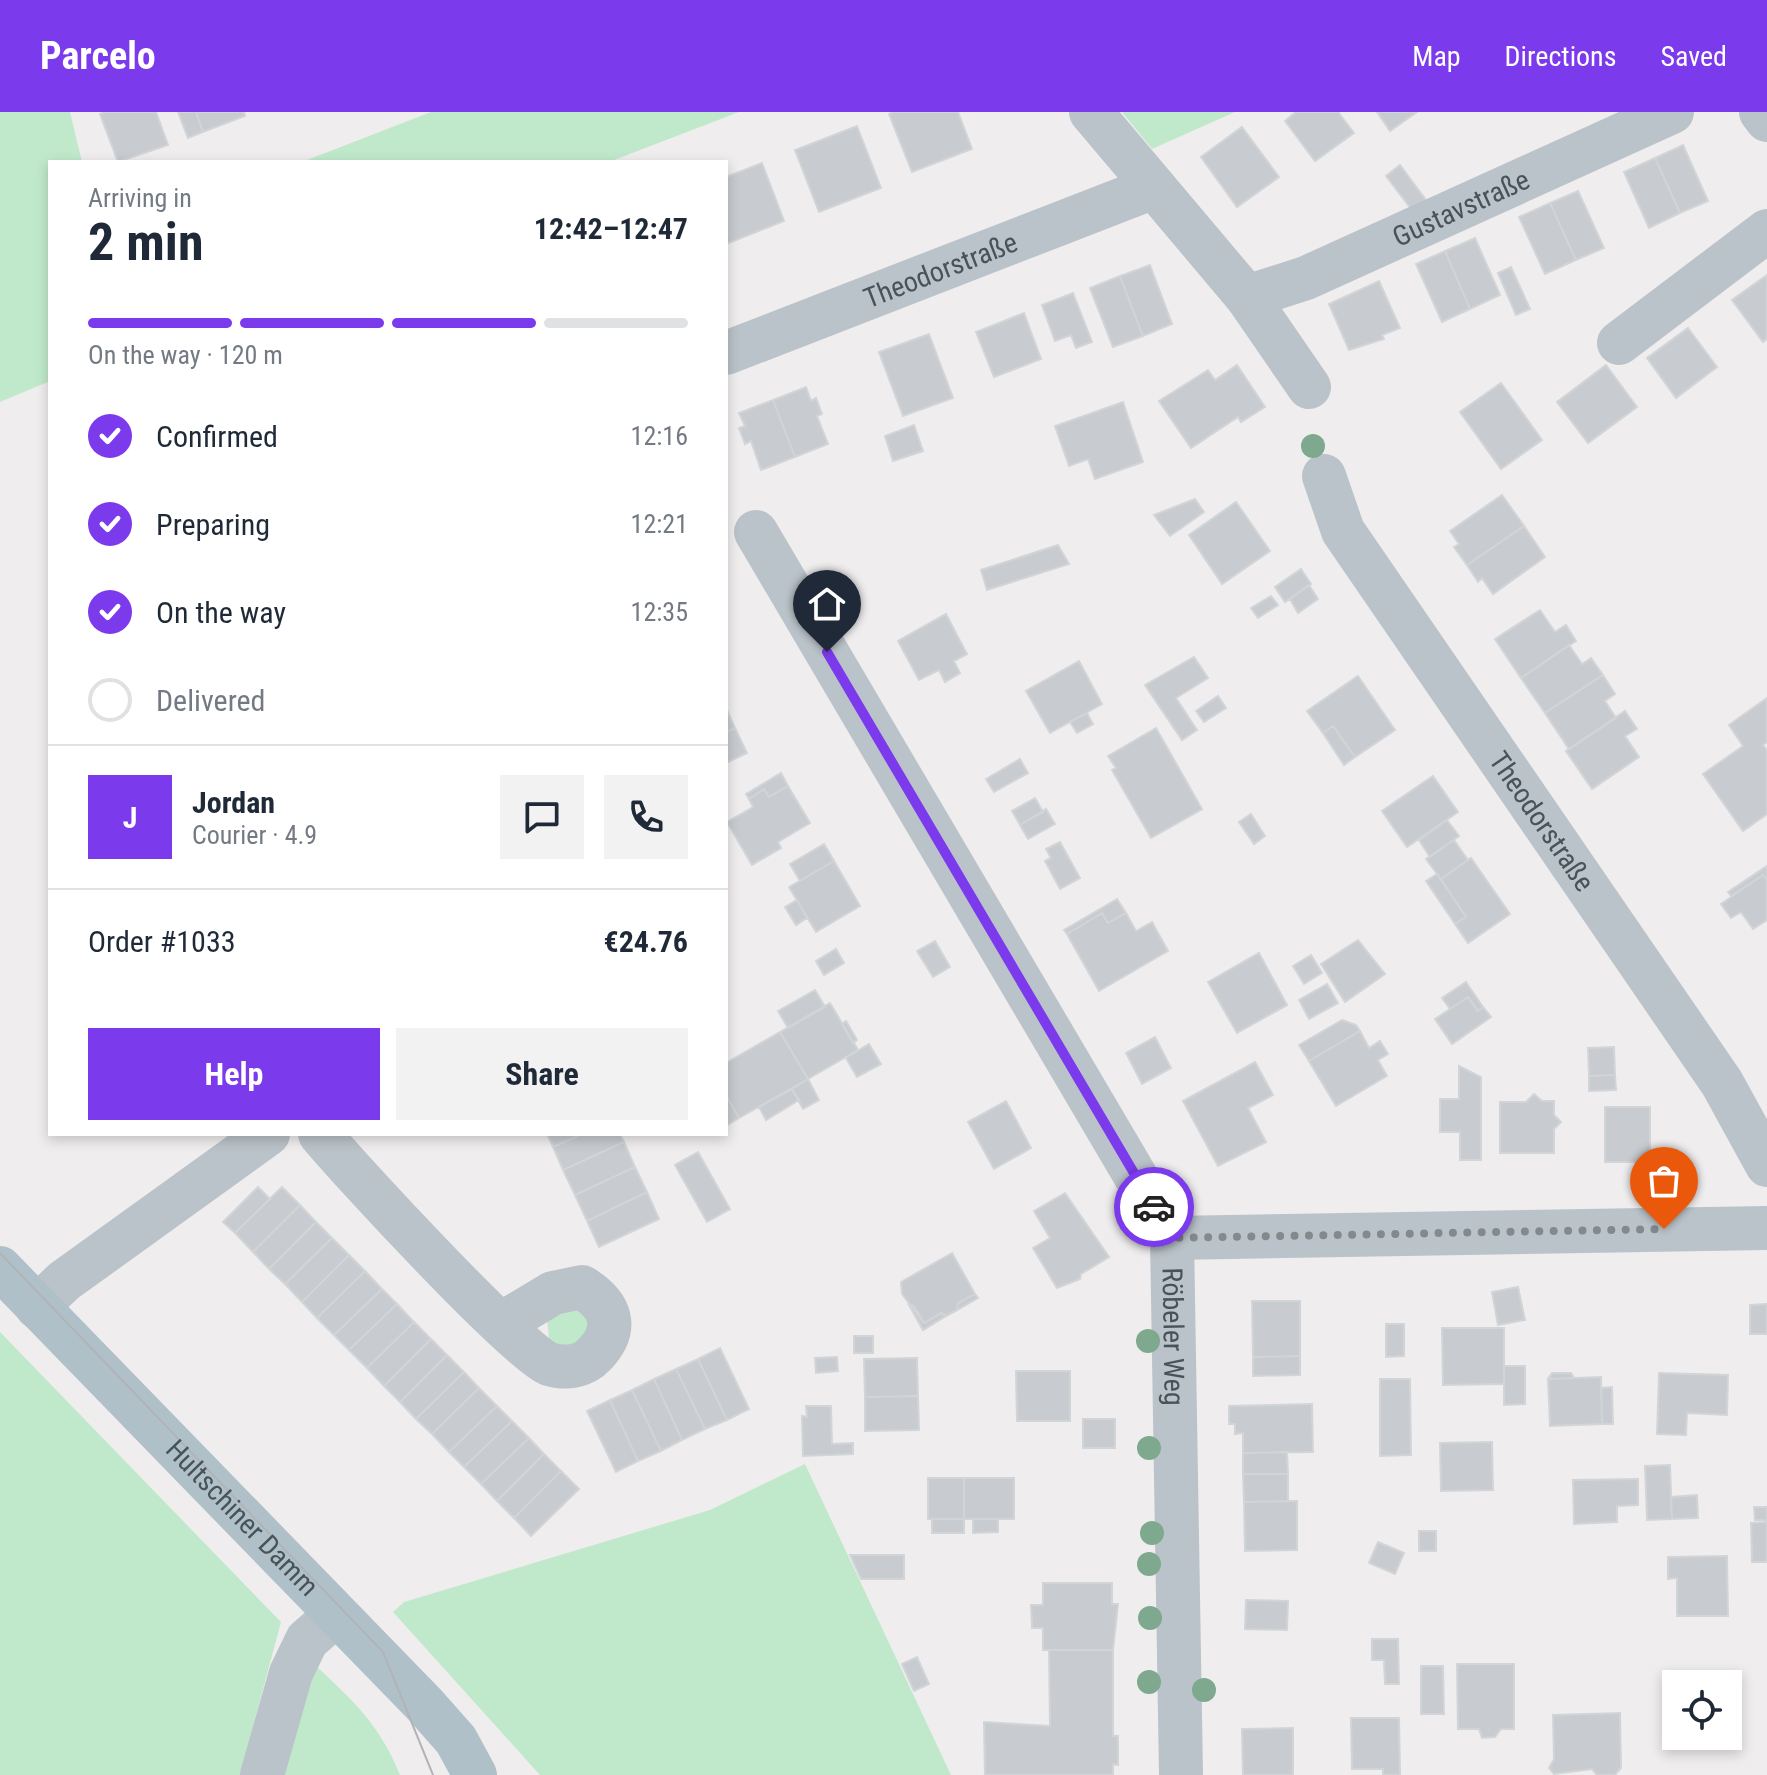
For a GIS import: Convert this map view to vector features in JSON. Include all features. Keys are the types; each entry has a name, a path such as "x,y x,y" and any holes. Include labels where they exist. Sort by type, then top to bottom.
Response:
{"main road":[{"name":"Hultschiner Damm","path":"0,1268 456,1740 475,1775"}],"street":[{"path":"1091,112 1247,297 1309,387"},
{"name":"Gustavstraße","path":"1247,297 1306,278 1672,112"},
{"path":"1761,112 1767,120"},
{"name":"Theodorstraße","path":"728,352 1154,187"},
{"path":"1619,343 1767,231"},
{"name":"Theodorstraße","path":"1324,476 1343,531 1722,1083 1767,1165"},
{"name":"Röbeler Weg","path":"756,532 1172,1238 1181,1775"},
{"path":"37,1307 64,1281 265,1136"},
{"path":"322,1136 501,1324"},
{"path":"1172,1238 1767,1228"},
{"path":"262,1775 291,1673 307,1640 336,1615"}],"green space":[{"path":"0,112 70,112 82,160 48,160 48,382 0,402"},
{"path":"431,112 739,112 614,160 307,160"},
{"path":"1122,112 1235,112 1152,149"},
{"path":"574,1303 593,1325 570,1351 549,1340 547,1317"},
{"path":"0,1332 281,1622 240,1775 0,1775"},
{"path":"805,1464 951,1775 540,1775 393,1612 404,1602 710,1510"},
{"path":"313,1663 353,1701 374,1727 400,1775 273,1775"}],"building":[{"path":"156,112 168,145 117,160 100,114"},
{"path":"178,112 196,112 203,132 188,138"},
{"path":"196,112 244,112 245,116 203,132"},
{"path":"958,112 972,149 912,172 889,114"},
{"path":"1296,112 1338,112 1354,133 1315,161 1285,121"},
{"path":"1377,112 1417,112 1390,131"},
{"path":"857,126 881,188 819,212 795,150"},
{"path":"1242,127 1279,177 1237,207 1201,157"},
{"path":"1683,145 1708,201 1680,213 1655,158"},
{"path":"1655,158 1680,213 1649,228 1624,172"},
{"path":"762,163 784,221 728,243 728,176"},
{"path":"1400,165 1426,200 1412,210 1386,176"},
{"path":"1578,191 1604,248 1576,260 1550,203"},
{"path":"1550,203 1576,260 1545,274 1519,217"},
{"path":"1475,238 1500,295 1470,309 1445,251"},
{"path":"1445,251 1470,309 1442,322 1416,264"},
{"path":"1150,265 1172,324 1143,336 1120,276"},
{"path":"1511,267 1530,309 1516,315 1498,273"},
{"path":"1767,275 1767,339 1763,342 1732,300"},
{"path":"1120,276 1143,336 1113,347 1090,288"},
{"path":"1379,281 1400,328 1382,335 1384,339 1349,350 1329,304"},
{"path":"1073,293 1092,342 1076,348 1071,335 1055,341 1042,305"},
{"path":"1024,313 1041,359 994,377 976,332"},
{"path":"1688,328 1717,367 1676,398 1647,358"},
{"path":"929,334 953,398 903,416 879,352"},
{"path":"1237,365 1265,407 1241,422 1238,417 1191,448 1159,401 1208,370 1215,380"},
{"path":"1606,365 1637,407 1588,443 1557,402"},
{"path":"1501,383 1542,440 1501,469 1460,412"},
{"path":"806,387 811,401 816,398 822,414 817,416 828,444 795,457 773,400"},
{"path":"773,400 795,457 761,470 751,441 745,444 739,428 745,426 739,413"},
{"path":"1123,402 1143,462 1095,479 1088,459 1069,466 1055,426"},
{"path":"914,425 923,451 893,461 885,436"},
{"path":"1502,495 1524,526 1467,565 1454,547 1459,544 1450,531"},
{"path":"1195,499 1204,512 1170,536 1154,515"},
{"path":"1236,502 1270,551 1222,584 1189,535"},
{"path":"1524,526 1545,557 1493,594 1482,578 1478,582 1467,565"},
{"path":"1058,545 1069,564 987,590 981,570"},
{"path":"1301,569 1311,584 1285,602 1275,587"},
{"path":"1309,585 1318,599 1298,613 1290,599"},
{"path":"1271,596 1278,605 1258,618 1251,608"},
{"path":"1540,610 1555,632 1566,625 1576,641 1521,678 1495,639"},
{"path":"946,614 967,654 954,661 960,673 945,682 939,670 919,680 898,641"},
{"path":"1569,645 1582,664 1591,658 1603,675 1545,713 1521,678"},
{"path":"1194,657 1208,678 1176,698 1197,730 1182,740 1145,685"},
{"path":"1079,661 1102,704 1050,733 1026,691"},
{"path":"1603,675 1615,694 1605,701 1616,718 1569,749 1545,713"},
{"path":"1358,676 1395,730 1355,757 1333,726 1323,733 1307,711"},
{"path":"1218,696 1226,708 1204,722 1196,711"},
{"path":"1767,698 1767,742 1763,745 1767,750 1767,814 1743,831 1703,774 1743,746 1729,725"},
{"path":"1625,711 1637,729 1625,736 1639,757 1592,789 1566,751"},
{"path":"728,712 735,728 728,731"},
{"path":"1087,713 1093,724 1077,733 1070,722"},
{"path":"1333,726 1355,757 1344,765 1323,733"},
{"path":"735,728 747,753 728,762 728,731"},
{"path":"1156,728 1202,809 1151,838 1112,770 1116,768 1108,756"},
{"path":"1020,759 1028,773 994,792 986,779"},
{"path":"781,773 788,786 769,797 764,789 749,799 746,794"},
{"path":"1433,776 1458,812 1407,847 1382,811"},
{"path":"788,786 810,823 778,842 781,848 752,865 728,821 753,807 749,799 764,789 769,797"},
{"path":"1035,798 1043,812 1020,825 1012,811"},
{"path":"1046,809 1055,824 1028,839 1020,825"},
{"path":"1251,814 1265,836 1254,844 1239,822"},
{"path":"1447,820 1459,836 1430,857 1419,840"},
{"path":"1454,840 1468,860 1441,879 1426,859"},
{"path":"1060,842 1080,878 1060,889 1045,861 1051,858 1046,849"},
{"path":"824,844 834,861 800,881 790,864"},
{"path":"1471,858 1510,914 1468,943 1455,924 1466,917 1441,879"},
{"path":"834,861 860,906 816,932 789,887"},
{"path":"1767,866 1767,881 1763,875 1731,896 1728,892"},
{"path":"1437,874 1466,917 1455,924 1426,881"},
{"path":"1763,875 1767,881 1767,920 1753,929 1741,912 1731,918 1721,904"},
{"path":"1117,899 1126,913 1108,923 1102,913 1067,934 1064,930"},
{"path":"797,900 807,918 796,925 785,907"},
{"path":"1102,913 1108,923 1126,913 1136,931 1152,922 1168,951 1099,991 1067,934"},
{"path":"1358,940 1385,974 1345,1002 1321,964"},
{"path":"935,941 950,967 933,977 917,951"},
{"path":"836,949 844,963 824,975 816,961"},
{"path":"1259,953 1287,1005 1237,1033 1208,982"},
{"path":"1311,955 1322,973 1304,984 1293,966"},
{"path":"1466,982 1483,1007 1478,1011 1468,997 1450,1009 1442,998"},
{"path":"1327,984 1338,1003 1309,1019 1299,1000"},
{"path":"815,990 825,1007 788,1028 778,1011"},
{"path":"1468,997 1478,1011 1483,1007 1491,1017 1452,1044 1435,1019"},
{"path":"830,1003 858,1050 808,1079 780,1032"},
{"path":"1342,1020 1356,1025 1360,1031 1309,1061 1299,1045"},
{"path":"846,1021 857,1040 853,1043 842,1024"},
{"path":"1360,1031 1369,1048 1380,1041 1388,1054 1378,1060 1387,1076 1336,1106 1309,1061"},
{"path":"780,1032 808,1079 739,1118 728,1099 728,1062"},
{"path":"1155,1037 1171,1068 1142,1084 1126,1053"},
{"path":"869,1044 881,1064 857,1077 846,1058"},
{"path":"1614,1047 1615,1075 1589,1076 1588,1048"},
{"path":"1255,1062 1273,1095 1248,1108 1266,1142 1218,1166 1183,1101"},
{"path":"1459,1066 1481,1077 1481,1160 1460,1160 1460,1132 1440,1132 1440,1099 1459,1099"},
{"path":"1615,1075 1616,1090 1589,1091 1589,1076"},
{"path":"808,1079 819,1100 803,1109 792,1089"},
{"path":"792,1089 799,1100 766,1120 759,1107"},
{"path":"1534,1094 1542,1101 1554,1101 1554,1115 1561,1122 1554,1129 1554,1153 1500,1153 1500,1102 1526,1102"},
{"path":"728,1099 739,1118 728,1125"},
{"path":"1006,1101 1031,1148 994,1169 968,1122"},
{"path":"1605,1107 1650,1107 1650,1162 1605,1162"},
{"path":"548,1136 578,1136 553,1147"},
{"path":"578,1136 621,1136 624,1142 563,1170 553,1147"},
{"path":"624,1142 635,1167 575,1195 563,1170"},
{"path":"698,1152 730,1209 707,1222 675,1165"},
{"path":"635,1167 647,1192 587,1221 575,1195"},
{"path":"258,1187 270,1199 235,1233 223,1222"},
{"path":"282,1187 300,1205 253,1252 235,1233"},
{"path":"647,1192 659,1219 599,1247 587,1221"},
{"path":"1065,1193 1109,1257 1081,1274 1080,1279 1057,1288 1033,1248 1050,1238 1034,1211"},
{"path":"300,1205 316,1222 269,1269 253,1252"},
{"path":"316,1222 332,1238 285,1284 269,1269"},
{"path":"332,1238 349,1255 302,1302 285,1284"},
{"path":"952,1253 975,1294 958,1303 957,1310 946,1316 941,1313 924,1323 902,1294 901,1282"},
{"path":"349,1255 365,1271 317,1318 302,1302"},
{"path":"365,1271 382,1289 334,1335 317,1318"},
{"path":"1518,1287 1525,1320 1498,1325 1492,1292"},
{"path":"382,1289 397,1304 349,1350 334,1335"},
{"path":"975,1294 978,1298 957,1310 958,1303"},
{"path":"1252,1301 1300,1301 1300,1356 1253,1357"},
{"path":"397,1304 414,1322 367,1368 349,1350"},
{"path":"1767,1304 1767,1334 1750,1334 1750,1305"},
{"path":"909,1305 914,1306 924,1323 941,1313 946,1316 923,1330"},
{"path":"414,1322 431,1339 384,1386 367,1368"},
{"path":"1386,1324 1404,1324 1404,1356 1386,1357"},
{"path":"1442,1328 1504,1328 1504,1384 1443,1385"},
{"path":"854,1336 873,1336 873,1353 854,1353"},
{"path":"431,1339 447,1355 400,1402 384,1386"},
{"path":"720,1348 749,1409 727,1420 698,1359"},
{"path":"447,1355 464,1372 416,1419 400,1402"},
{"path":"1300,1356 1300,1375 1253,1376 1253,1357"},
{"path":"837,1357 838,1371 816,1373 815,1358"},
{"path":"917,1358 918,1396 865,1397 864,1359"},
{"path":"698,1359 727,1420 705,1429 676,1369"},
{"path":"1504,1366 1525,1366 1525,1404 1504,1405"},
{"path":"676,1369 705,1429 682,1440 654,1379"},
{"path":"1016,1371 1070,1371 1070,1421 1017,1421"},
{"path":"464,1372 479,1388 432,1434 416,1419"},
{"path":"1552,1373 1571,1373 1574,1378 1548,1379"},
{"path":"1659,1373 1728,1375 1727,1415 1687,1413 1686,1435 1657,1434"},
{"path":"1601,1377 1602,1424 1550,1426 1548,1379"},
{"path":"654,1379 682,1440 661,1451 632,1390"},
{"path":"1380,1379 1410,1379 1411,1455 1380,1456"},
{"path":"1612,1387 1613,1424 1602,1424 1601,1388"},
{"path":"479,1388 497,1406 449,1452 432,1434"},
{"path":"632,1390 661,1451 638,1461 610,1400"},
{"path":"918,1396 919,1430 865,1431 865,1397"},
{"path":"610,1400 638,1461 616,1472 587,1411"},
{"path":"1312,1404 1313,1452 1243,1453 1243,1433 1235,1434 1235,1424 1229,1424 1229,1406"},
{"path":"497,1406 512,1421 464,1467 449,1452"},
{"path":"806,1406 831,1406 832,1444 853,1443 853,1454 803,1456 802,1416 807,1417"},
{"path":"1083,1419 1115,1419 1115,1448 1083,1448"},
{"path":"512,1421 529,1438 481,1484 464,1467"},
{"path":"529,1438 544,1454 497,1501 481,1484"},
{"path":"1492,1442 1493,1490 1441,1491 1440,1443"},
{"path":"1287,1452 1288,1474 1243,1474 1243,1453"},
{"path":"544,1454 561,1471 514,1518 497,1501"},
{"path":"1670,1465 1672,1519 1647,1520 1645,1466"},
{"path":"561,1471 579,1489 531,1536 514,1518"},
{"path":"1243,1474 1288,1474 1288,1501 1244,1502"},
{"path":"928,1478 964,1478 964,1519 928,1519"},
{"path":"964,1478 1014,1478 1014,1519 964,1519"},
{"path":"1638,1479 1638,1505 1617,1506 1617,1522 1574,1524 1573,1480"},
{"path":"1697,1495 1698,1518 1672,1519 1671,1497"},
{"path":"1297,1501 1297,1550 1245,1551 1244,1502"},
{"path":"1754,1507 1767,1507 1767,1520 1755,1520"},
{"path":"932,1519 964,1519 964,1533 932,1533"},
{"path":"973,1519 998,1519 998,1532 973,1533"},
{"path":"1767,1522 1767,1562 1752,1562 1751,1523"},
{"path":"1419,1531 1436,1531 1436,1551 1419,1551"},
{"path":"1378,1542 1404,1553 1395,1574 1369,1563"},
{"path":"850,1555 904,1555 904,1579 861,1579"},
{"path":"1727,1556 1728,1616 1677,1616 1677,1578 1668,1579 1668,1557"},
{"path":"1043,1583 1112,1583 1112,1604 1118,1604 1113,1650 1043,1650 1043,1628 1032,1628 1031,1605 1043,1605"},
{"path":"1246,1600 1288,1601 1287,1630 1245,1629"},
{"path":"1372,1639 1398,1639 1399,1684 1385,1684 1384,1660 1372,1660"},
{"path":"1049,1650 1113,1650 1113,1736 1118,1736 1118,1765 1113,1764 1113,1775 985,1775 984,1722 1050,1726"},
{"path":"917,1657 929,1684 914,1691 902,1664"},
{"path":"1457,1664 1514,1664 1514,1729 1501,1729 1495,1737 1482,1738 1479,1729 1458,1729"},
{"path":"1421,1666 1443,1666 1444,1714 1421,1714"},
{"path":"1620,1713 1621,1768 1615,1775 1597,1775 1592,1769 1554,1774 1549,1768 1554,1759 1553,1715"},
{"path":"1351,1718 1399,1718 1400,1775 1383,1775 1383,1769 1352,1769"},
{"path":"1293,1728 1293,1775 1243,1775 1242,1729"}],"tram line":[{"path":"0,1253 383,1652 433,1775"}],"way so far":[{"path":"1154,1207 1172,1238 1664,1229"}],"route":[{"path":"827,652 1154,1207"}]}
